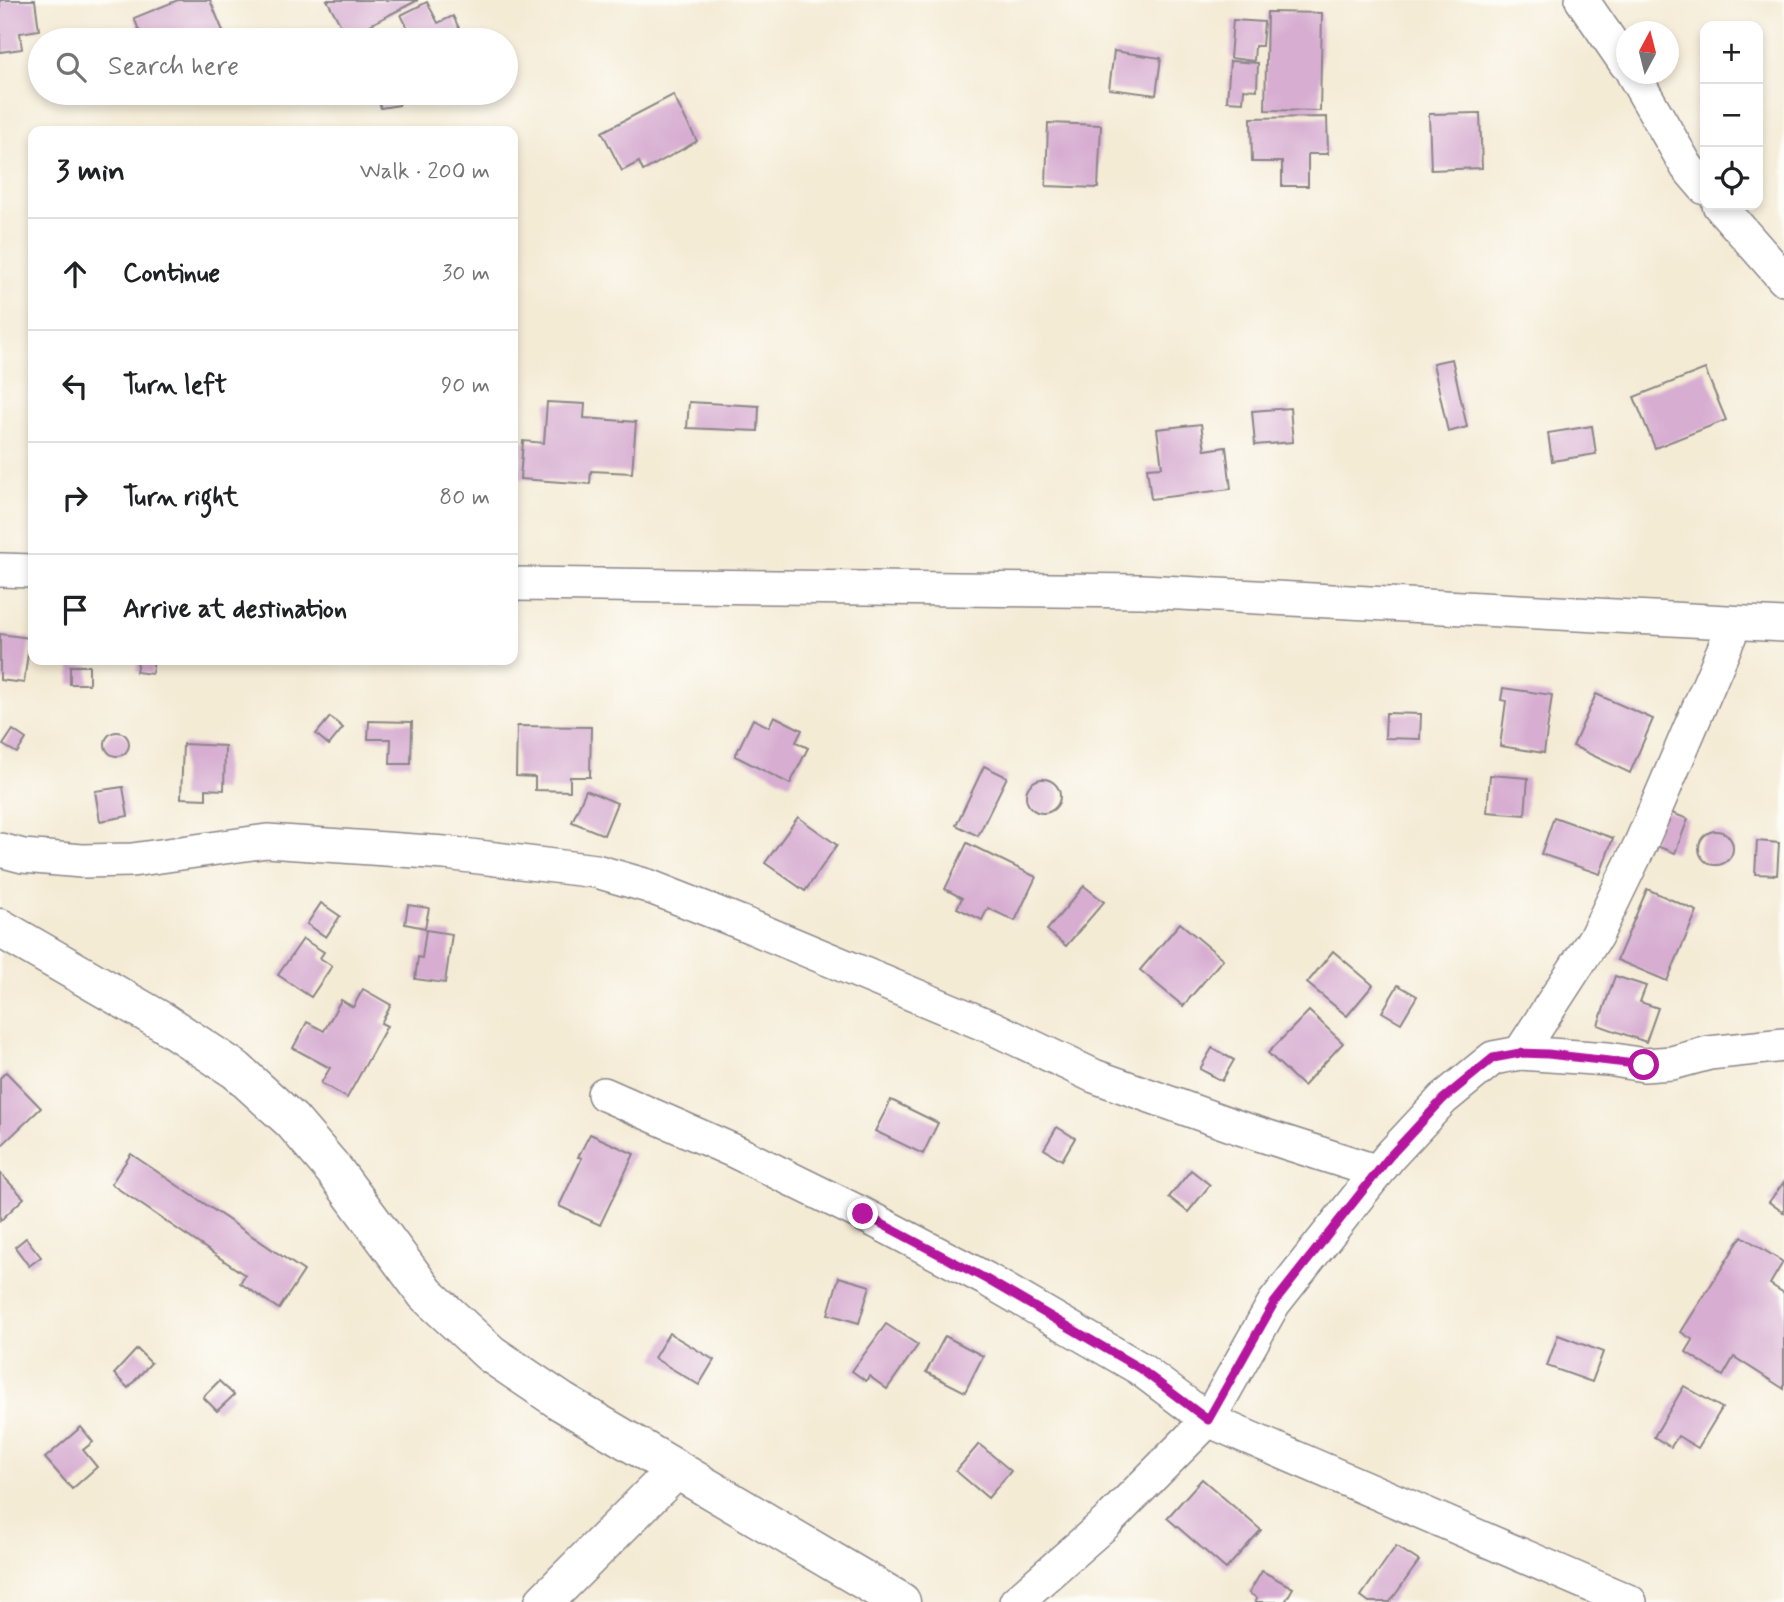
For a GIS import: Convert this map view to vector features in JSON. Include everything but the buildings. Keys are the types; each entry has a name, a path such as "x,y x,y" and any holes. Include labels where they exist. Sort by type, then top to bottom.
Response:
{"street":[{"path":"1582,0 1616,49"},
{"path":"1639,84 1687,167 1700,182"},
{"path":"1723,210 1784,279"},
{"path":"0,570 28,571"},
{"path":"518,584 1142,591 1784,625"},
{"path":"1520,1053 1596,936 1641,843 1735,622"},
{"path":"0,850 23,856 82,861 132,860 267,841 421,851 596,871 648,886 742,923 991,1027 1094,1076 1240,1128 1378,1172"},
{"path":"0,928 163,1022 236,1070 292,1121 334,1170 426,1294 491,1354 562,1402 901,1602"},
{"path":"1016,1602 1107,1522 1208,1420 1274,1303 1378,1172 1443,1099 1493,1058 1520,1053 1608,1059 1644,1065 1784,1045"},
{"path":"604,1094 736,1152 863,1214 986,1279 1139,1368 1208,1420 1630,1602"},
{"path":"544,1602 676,1470"}],"route":[{"path":"863,1214 986,1279 1139,1368 1208,1420 1274,1303 1390,1156 1443,1099 1493,1058 1520,1053 1548,1054 1644,1065"}]}
